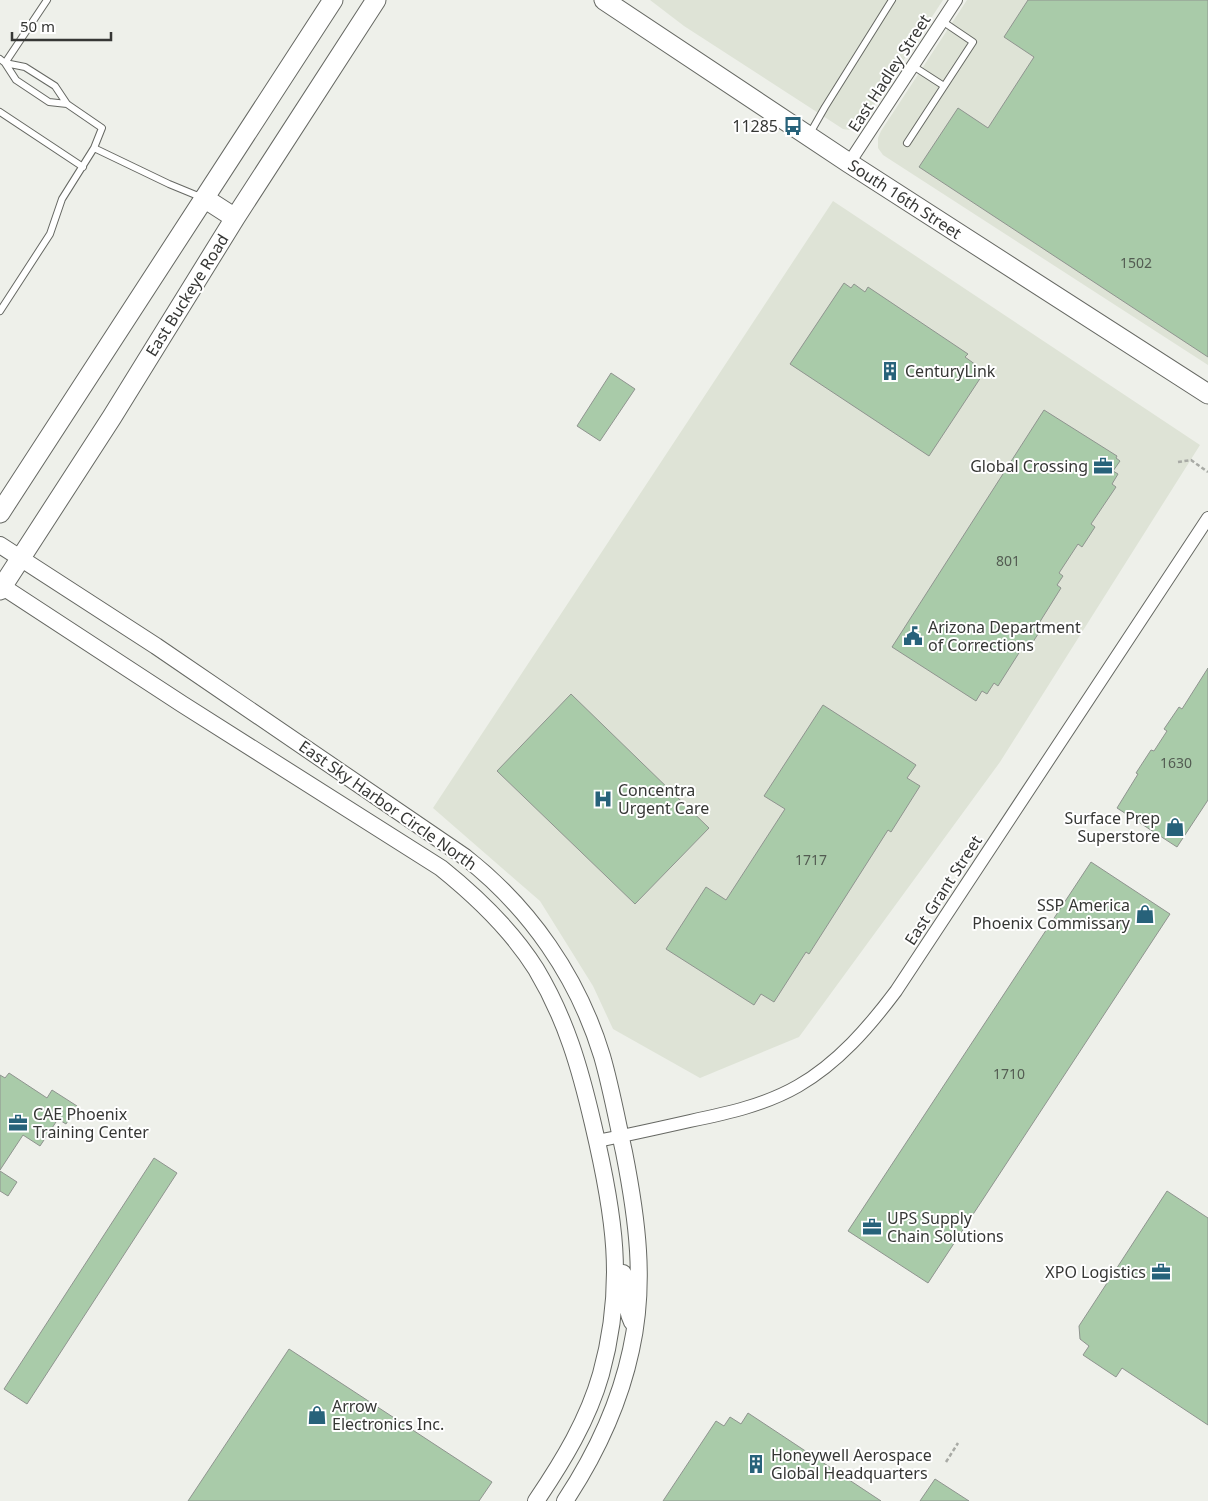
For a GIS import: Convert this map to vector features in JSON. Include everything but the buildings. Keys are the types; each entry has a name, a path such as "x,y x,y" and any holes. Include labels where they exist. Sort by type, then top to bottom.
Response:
{"main road":[{"path":"0,513 333,0"},
{"name":"East Buckeye Road","path":"1,587 112,417 235,218 376,0"},
{"name":"South 16th Street","path":"604,0 850,163 1208,394"},
{"path":"204,198 235,218"}],"street":[{"name":"East Hadley Street","path":"850,163 956,0"},
{"name":"East Grant Street","path":"597,1141 744,1110 799,1086 828,1065 858,1038 896,991 1207,522"},
{"name":"East Sky Harbor Circle North","path":"0,545 156,646 440,838 478,866 503,889 536,927 557,957 582,1003 602,1056 635,1211 640,1282 635,1330 627,1369 609,1423 592,1458 565,1501"},
{"name":"East Sky Harbor Circle North","path":"1,587 441,868 477,897 521,948 535,968 556,1006 574,1050 597,1141 611,1212 616,1257 613,1312 601,1375 588,1411 571,1446 536,1501"},
{"path":"616,1257 624,1275 628,1315 635,1330"}],"lane":[{"path":"2,61 48,0"},
{"path":"809,136 892,0"},
{"path":"907,143 973,42 942,21"},
{"path":"2,61 16,80 49,102 67,104"},
{"path":"0,311 50,234 62,199 94,148 102,128 67,104 55,86 24,67 2,61"},
{"path":"913,66 944,86"},
{"path":"0,112 83,167"},
{"path":"94,148 169,184 204,198"}],"path":[{"path":"1178,462 1191,460 1208,472"},
{"path":"946,1462 958,1443"}],"shaded area":[{"path":"650,0 943,0 863,122 856,128 849,130 843,129 684,26"},
{"path":"967,0 1208,0 1208,365 883,155 878,148 878,138 881,131"},
{"path":"833,201 1200,445 1000,762 799,1037 700,1078 613,1029 593,986 540,901 433,808"}],"place":[{"name":"11285","path":"793,126"},
{"name":"CenturyLink","path":"890,371"},
{"name":"Global Crossing","path":"1103,466"},
{"name":"Arizona Department of Corrections","path":"913,636"},
{"name":"Concentra Urgent Care","path":"603,799"},
{"name":"Surface Prep Superstore","path":"1175,827"},
{"name":"SSP America Phoenix Commissary","path":"1145,914"},
{"name":"CAE Phoenix Training Center","path":"18,1123"},
{"name":"UPS Supply Chain Solutions","path":"872,1227"},
{"name":"XPO Logistics","path":"1161,1272"},
{"name":"Arrow Electronics Inc.","path":"317,1415"},
{"name":"Honeywell Aerospace Global Headquarters","path":"756,1464"}]}
